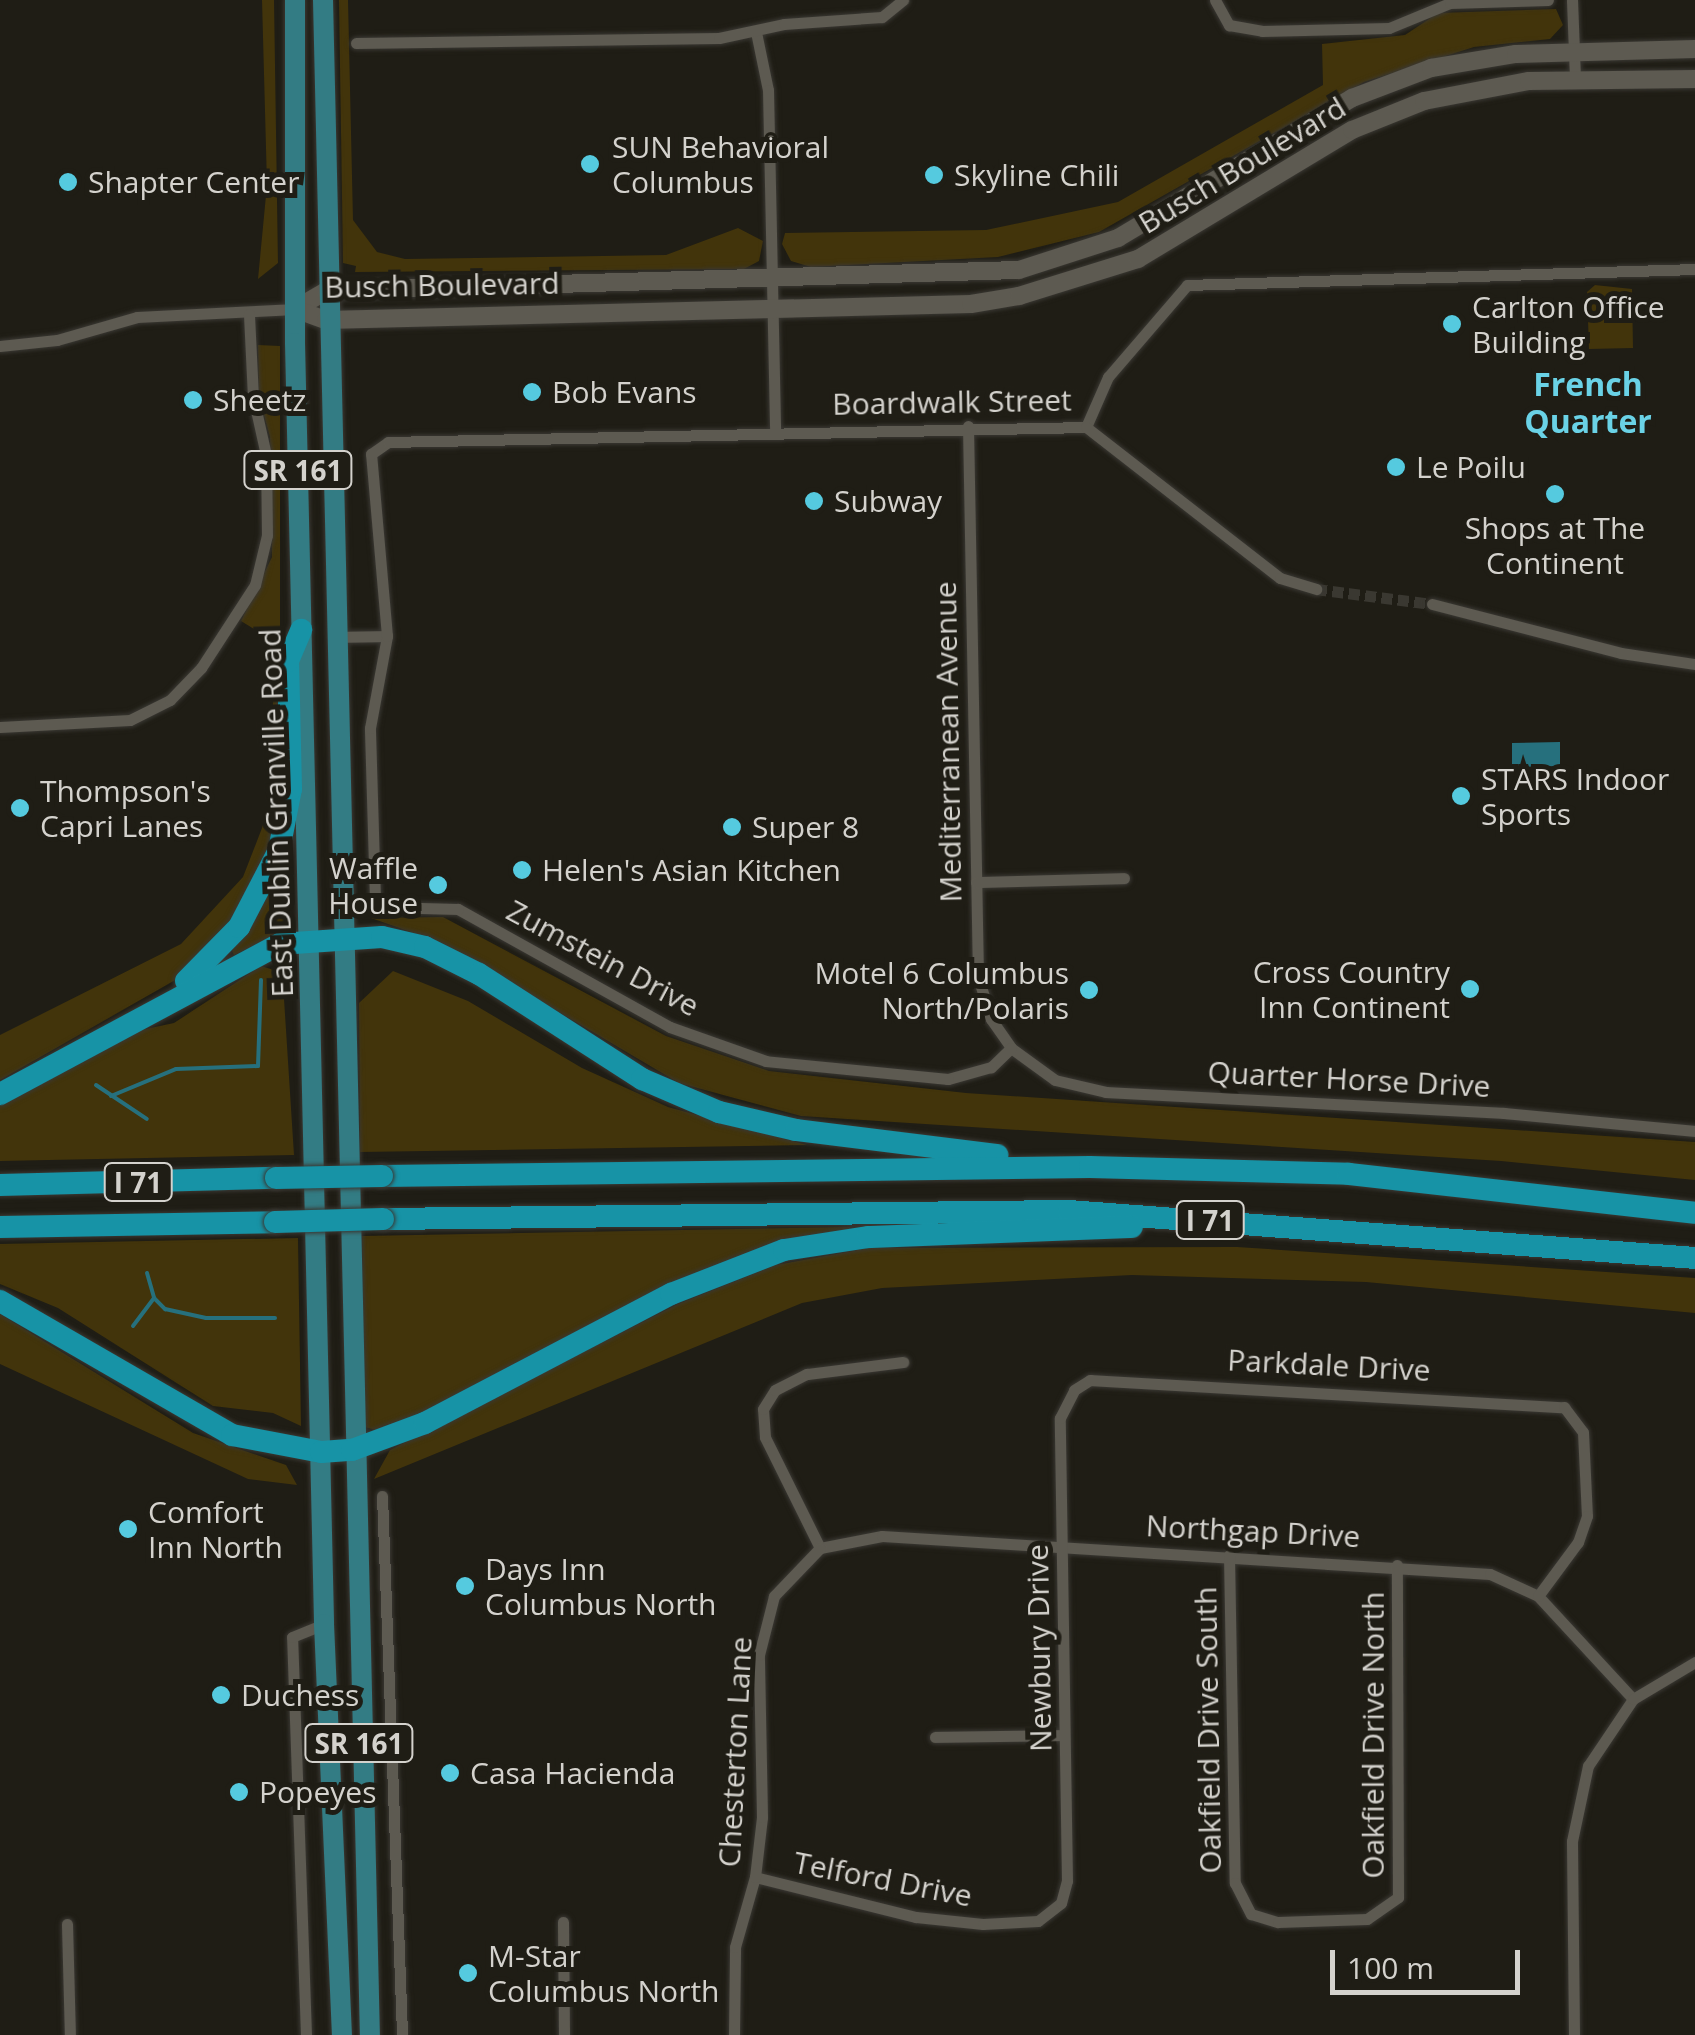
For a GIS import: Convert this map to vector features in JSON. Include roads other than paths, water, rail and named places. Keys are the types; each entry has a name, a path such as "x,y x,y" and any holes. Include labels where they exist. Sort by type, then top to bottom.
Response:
{"highway":[{"path":"157,1006 239,927 280,850 291,788 288,661 301,630"},
{"path":"0,1094 257,954 311,939 407,942 452,960 642,1078 720,1112 860,1140 1090,1167"},
{"name":"I 71","path":"0,1185 1090,1167 1348,1174 1695,1213"},
{"name":"I 71","path":"0,1227 984,1208 1193,1219 1695,1258"},
{"path":"0,1301 232,1435 321,1452 352,1450 425,1423 671,1294 784,1250 869,1237 1117,1228 1193,1219"}],"main road":[{"name":"East Dublin Granville Road","path":"295,0 301,630 324,1624 342,2035"},
{"name":"East Dublin Granville Road","path":"323,0 326,320 352,1450 370,2035"},
{"name":"Busch Boulevard","path":"295,309 326,291 978,274 1088,252 1386,84 1469,59 1695,50"},
{"name":"Busch Boulevard","path":"295,309 326,320 772,304 971,304 1061,286 1138,258 1393,112 1454,91 1575,79 1695,79"}],"street":[{"path":"356,43 756,32 882,17 903,0"},
{"path":"1215,0 1224,22 1242,31 1389,28 1428,4 1548,0"},
{"path":"1572,0 1575,79"},
{"path":"756,32 768,90 775,432"},
{"name":"Boardwalk Street","path":"387,636 368,462 378,446 968,426 1086,427 1108,377 1187,285 1695,269"},
{"path":"0,346 57,340 117,319 295,309"},
{"path":"0,727 130,720 170,700 200,668 255,585 267,535 266,455 253,397 250,314"},
{"name":"Mediterranean Avenue","path":"968,426 978,977 992,1019 1011,1048"},
{"path":"1086,427 1280,578 1316,589"},
{"path":"1432,604 1622,652 1695,664"},
{"path":"335,637 387,636"},
{"name":"Zumstein Drive","path":"387,636 370,728 371,888 384,907 458,909 670,1027 766,1061 948,1079 991,1067 1011,1048"},
{"path":"976,882 1124,878"},
{"name":"Quarter Horse Drive","path":"1011,1048 1055,1080 1106,1092 1504,1112 1695,1131"},
{"path":"820,1548 765,1437 763,1409 775,1390 807,1374 903,1362"},
{"name":"Parkdale Drive","path":"1074,1390 1108,1378 1546,1402 1577,1421 1585,1445 1586,1516 1578,1542 1538,1596"},
{"name":"Newbury Drive","path":"1058,1908 1067,1880 1060,1418 1074,1390"},
{"path":"382,1496 392,1859 402,2035"},
{"name":"Northgap Drive","path":"820,1548 882,1536 1397,1564 1490,1574 1538,1596 1634,1698"},
{"name":"Chesterton Lane","path":"734,2035 735,1946 755,1878 762,1817 759,1655 774,1596 820,1548"},
{"name":"Oakfield Drive South","path":"1230,1556 1235,1883 1241,1902 1258,1918 1278,1922 1357,1921 1394,1904"},
{"name":"Oakfield Drive North","path":"1394,1904 1401,1880 1397,1564"},
{"path":"306,2035 292,1637 324,1624"},
{"path":"1574,2035 1577,1805 1588,1766 1634,1698 1695,1662"},
{"path":"935,1737 1064,1735"},
{"path":"364,1862 392,1859"},
{"name":"Telford Drive","path":"755,1878 916,1917 983,1924 1038,1921 1058,1908"},
{"path":"563,1922 564,2035"},
{"path":"67,1924 70,2035"}],"water":[{"path":"1560,742 1560,766 1512,767 1512,743"}],"waterway":[{"path":"111,1096 176,1069 258,1066 261,980"},
{"path":"96,1085 147,1119"},
{"path":"147,1273 154,1298 165,1309 206,1318 275,1318"},
{"path":"133,1326 154,1298"}],"tunnel":[{"path":"1316,589 1432,604"}],"place":[{"name":"SUN Behavioral Columbus","path":"590,164"},
{"name":"Skyline Chili","path":"934,175"},
{"name":"Shapter Center","path":"68,182"},
{"name":"Carlton Office Building","path":"1452,324"},
{"name":"Bob Evans","path":"532,392"},
{"name":"Sheetz","path":"193,400"},
{"name":"Le Poilu","path":"1396,467"},
{"name":"Shops at The Continent","path":"1555,494"},
{"name":"Subway","path":"814,501"},
{"name":"STARS Indoor Sports","path":"1461,796"},
{"name":"Thompson's Capri Lanes","path":"20,808"},
{"name":"Super 8","path":"732,827"},
{"name":"Helen's Asian Kitchen","path":"522,870"},
{"name":"Waffle House","path":"438,885"},
{"name":"Cross Country Inn Continent","path":"1470,989"},
{"name":"Motel 6 Columbus North/Polaris","path":"1089,990"},
{"name":"Comfort Inn North","path":"128,1529"},
{"name":"Days Inn Columbus North","path":"465,1586"},
{"name":"Duchess","path":"221,1695"},
{"name":"Casa Hacienda","path":"450,1773"},
{"name":"Popeyes","path":"239,1792"},
{"name":"M-Star Columbus North","path":"468,1973"}],"district":[{"name":"French Quarter","path":"1588,404"}]}
